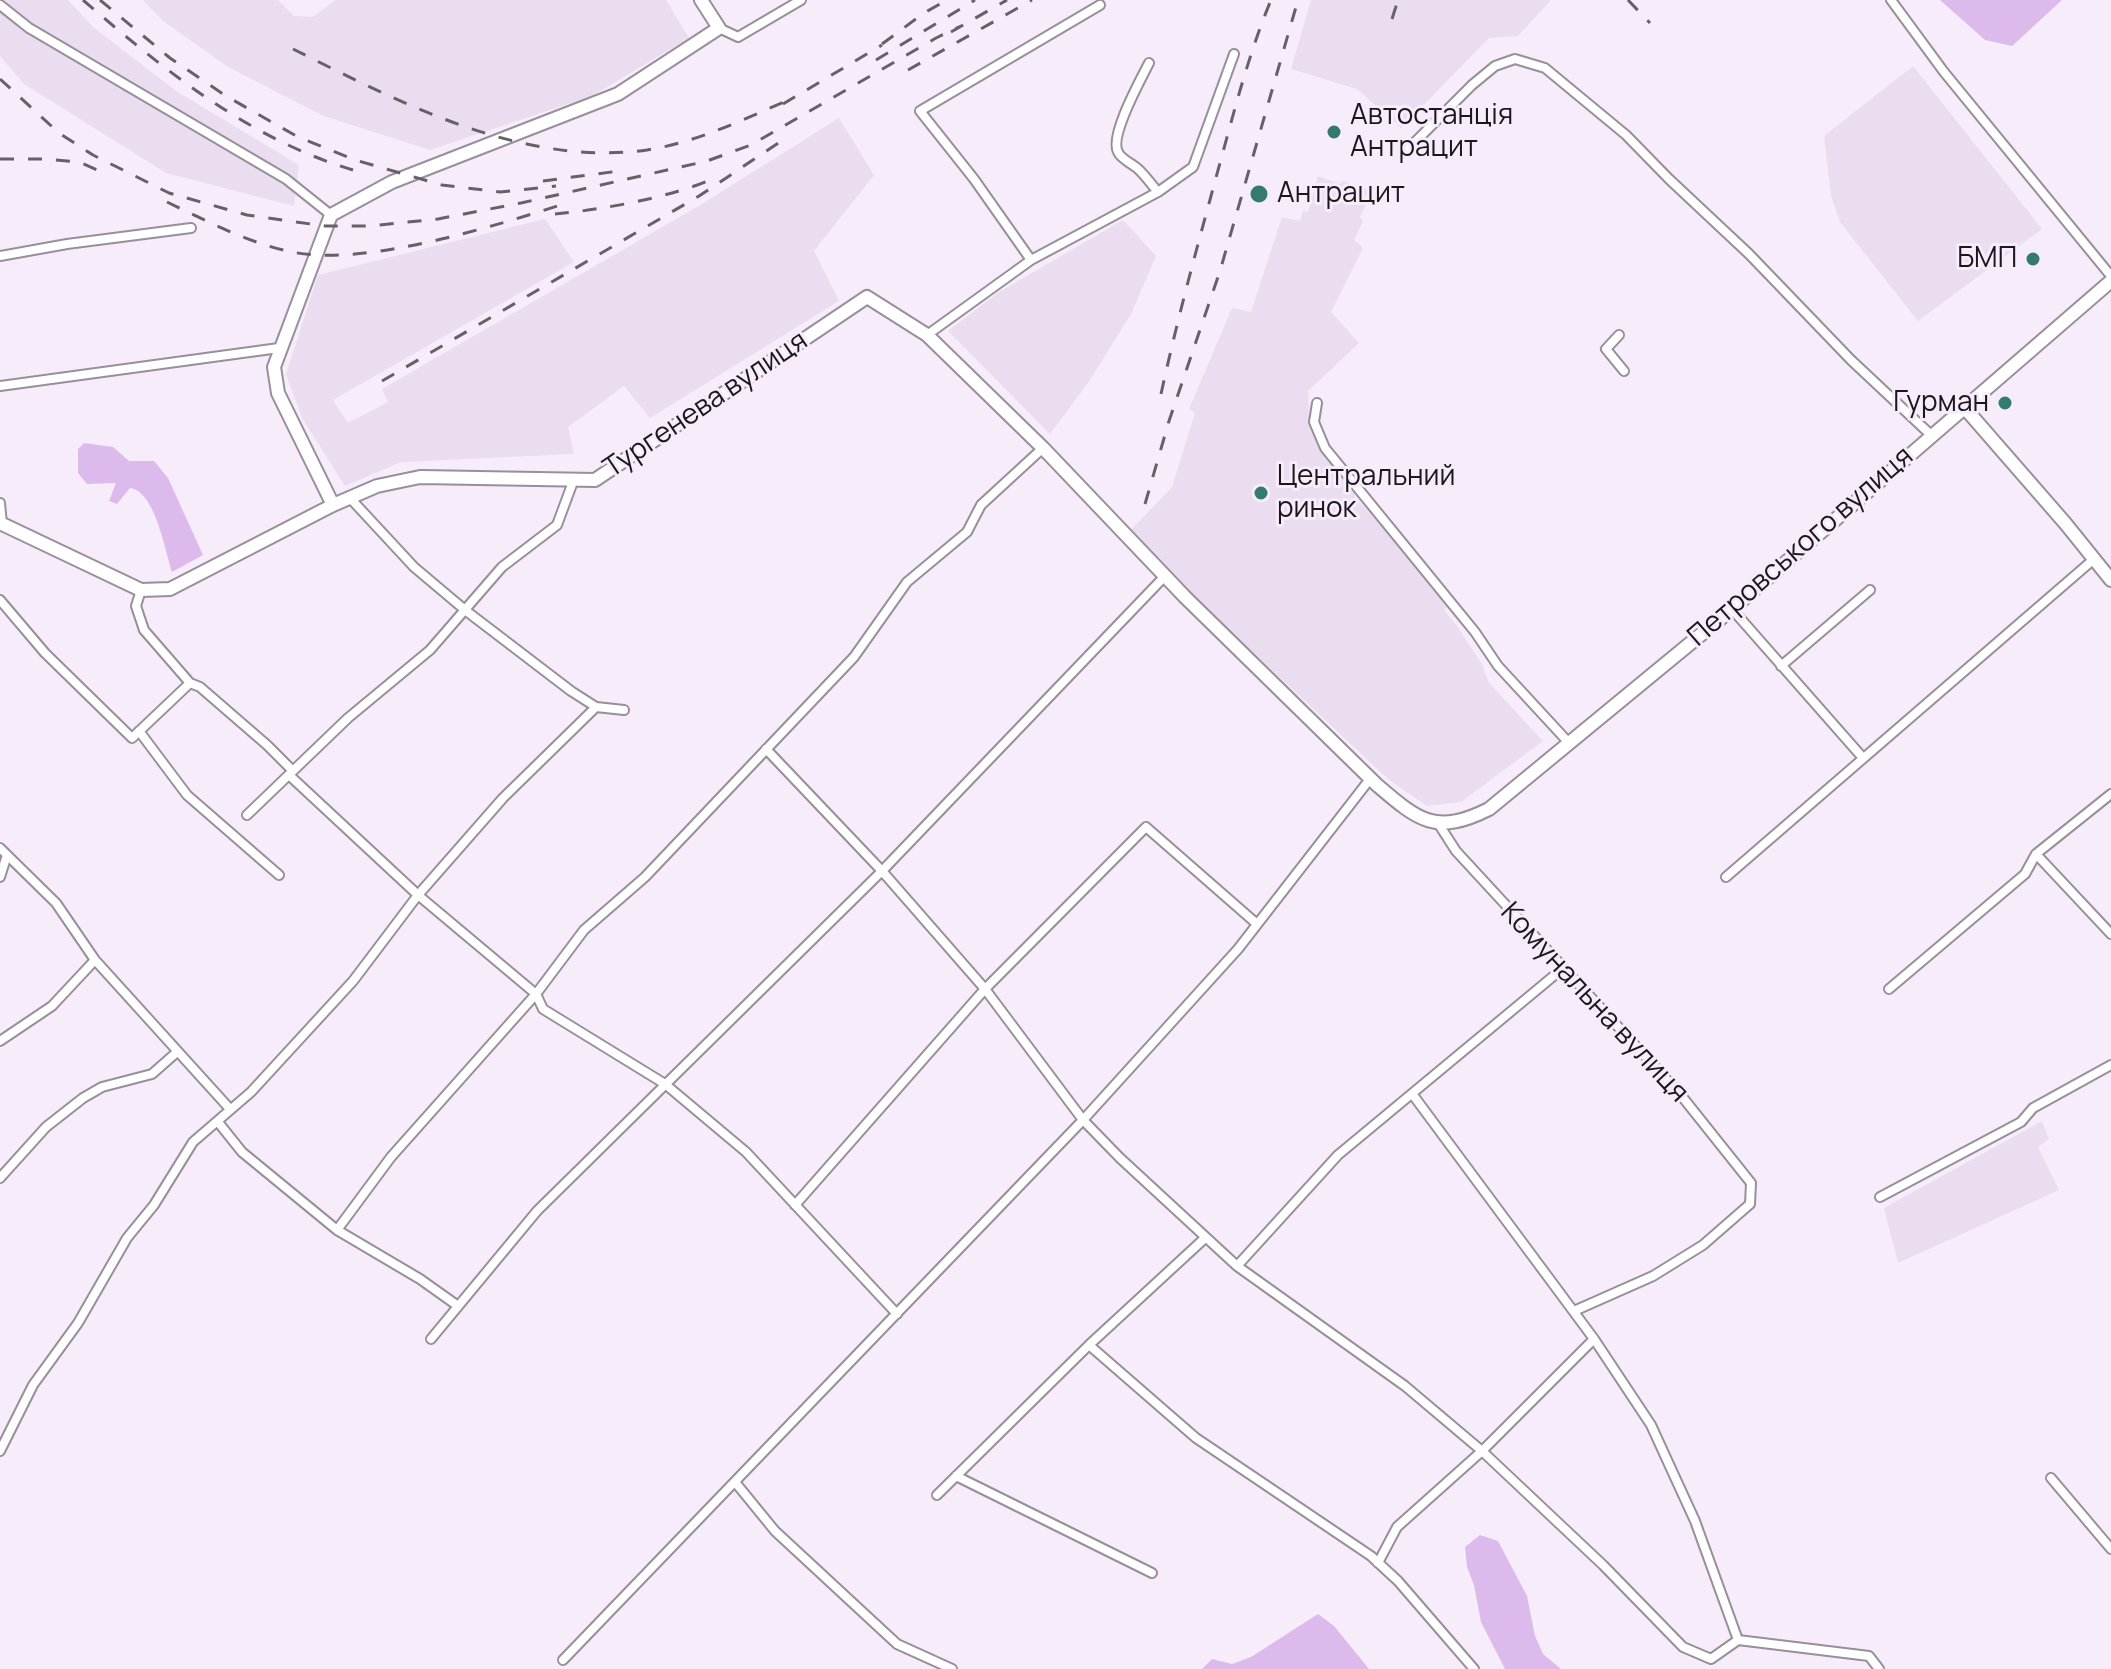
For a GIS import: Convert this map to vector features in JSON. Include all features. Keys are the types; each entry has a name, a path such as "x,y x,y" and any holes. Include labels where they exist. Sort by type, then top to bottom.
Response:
{"street":[{"path":"701,0 719,28 738,37 801,0"},
{"path":"1891,0 1944,72 2111,278"},
{"path":"0,5 29,28 286,179 331,215"},
{"path":"1031,260 974,179 920,111 1100,5"},
{"path":"333,505 278,393 274,367 331,215 392,182 618,94 719,28"},
{"path":"1234,54 1193,167 1158,192 1031,260 927,335 1370,779 1410,813 1438,823"},
{"path":"1409,148 1495,66 1515,59 1545,68 1626,135 1743,247 1851,360 1931,435"},
{"path":"1149,63 1117,134 1116,147 1118,153 1140,171 1158,192"},
{"path":"0,256 191,228"},
{"name":"Петровського вулиця","path":"1438,823 1466,820 1489,809 1557,751 1570,744 1732,609 2111,278"},
{"name":"Тургенева вулиця","path":"141,590 170,589 333,505 377,486 420,477 595,480 867,297 927,335"},
{"path":"1619,335 1606,349 1624,371"},
{"path":"0,386 279,348"},
{"path":"1317,403 1314,422 1325,448 1475,632 1498,666 1570,744"},
{"path":"1964,407 2111,580"},
{"path":"337,1230 391,1157 536,994 584,930 645,877 854,657 907,582 967,532 981,505 1043,448"},
{"path":"247,815 348,718 430,650 502,567 557,525 574,479"},
{"path":"350,498 414,567 465,610 596,707 624,710"},
{"path":"0,503 1,523 141,590 136,606 144,630 190,683 200,687 418,895 536,994 543,1009 665,1084 746,1152 897,1314"},
{"path":"1726,877 2094,559"},
{"path":"431,1339 537,1211 882,871 1165,576"},
{"path":"1781,666 1870,590"},
{"path":"0,600 45,653 132,738 190,683"},
{"path":"1732,609 1863,758"},
{"path":"0,1451 33,1385 78,1323 127,1238 154,1205 193,1142 251,1092 353,981 418,895 503,798 596,707"},
{"path":"139,731 187,795 279,875"},
{"path":"766,749 882,871 985,989 1083,1120 1237,1266 1405,1386 1482,1451 1603,1565 1683,1647 1711,1659 1738,1640 1869,1656 1879,1669"},
{"path":"563,1660 1083,1120 1257,924 1370,779"},
{"path":"1889,989 2025,874 2036,854 2111,794"},
{"name":"Комунальна вулиця","path":"1438,823 1456,851 1680,1094 1751,1183 1750,1204 1703,1245 1653,1276 1574,1311"},
{"path":"795,1205 985,989 1146,827 1257,924"},
{"path":"4,851 56,903 95,960 230,1109"},
{"path":"0,877 4,851"},
{"path":"2036,854 2111,934"},
{"path":"0,1041 52,1006 95,960"},
{"path":"1237,1266 1338,1155 1562,969"},
{"path":"0,1178 46,1127 83,1098 102,1087 152,1074 177,1052"},
{"path":"1880,1197 2021,1122 2033,1108 2111,1065"},
{"path":"1413,1095 1574,1311 1651,1425 1695,1521 1738,1640"},
{"path":"218,1122 242,1152 337,1230 420,1279 458,1306"},
{"path":"937,1495 1089,1345 1205,1238"},
{"path":"1378,1563 1397,1527 1482,1451 1594,1339"},
{"path":"1089,1345 1196,1438 1378,1563 1398,1581 1474,1669"},
{"path":"956,1476 1152,1573"},
{"path":"2051,1478 2111,1549"},
{"path":"735,1482 775,1531 897,1644 952,1669"}],"shaded area":[{"path":"0,0 68,0 93,27 176,91 299,165 294,206 166,173 24,84 0,56"},
{"path":"143,0 278,0 294,16 313,17 335,0 666,0 689,38 592,96 430,150 324,116 228,67 163,21"},
{"path":"1311,0 1551,0 1518,36 1489,38 1401,128 1357,89 1291,69"},
{"path":"1940,0 2062,0 2012,46 1985,40"},
{"path":"1913,66 2042,229 1918,321 1840,222 1831,196 1824,136"},
{"path":"839,118 874,175 814,251 839,301 650,418 624,386 568,427 574,454 401,462 345,486 302,418 286,374 318,275 545,219 574,262 333,400 348,423 388,402 382,389 697,207"},
{"name":"Центральний ринок","path":"1318,176 1372,192 1360,217 1363,221 1354,240 1363,248 1331,312 1359,343 1308,391 1309,422 1320,440 1317,445 1358,490 1354,496 1405,550 1403,553 1448,606 1444,610 1482,664 1489,683 1543,741 1461,802 1427,806 1388,779 1127,534 1172,487 1195,413 1189,409 1232,308 1251,312 1282,217 1300,221 1303,211 1308,212"},
{"path":"1123,220 1156,256 1131,314 1090,380 1050,434 948,331 999,292"},
{"path":"84,443 113,447 129,461 154,461 168,478 203,555 172,572 158,523 146,499 130,488 117,504 109,501 116,483 87,484 78,473 78,449"},
{"path":"2042,1121 2049,1139 2038,1147 2059,1190 1898,1263 1884,1208"},
{"path":"1480,1535 1498,1541 1527,1596 1535,1636 1543,1654 1561,1669 1505,1669 1481,1622 1467,1567 1465,1547"},
{"path":"1318,1614 1334,1626 1369,1669 1202,1669 1212,1659 1232,1664 1251,1657"}],"railway":[{"path":"83,0 209,100 278,140 353,170"},
{"path":"100,0 170,58 226,96 298,137 355,160 442,185 500,192 556,186"},
{"path":"882,44 947,0"},
{"path":"876,60 975,0"},
{"path":"951,32 1007,0"},
{"path":"908,70 1032,0"},
{"path":"1161,394 1237,101 1271,0"},
{"path":"1145,504 1169,421 1220,271 1298,0"},
{"path":"1392,19 1398,0"},
{"path":"1628,0 1650,23"},
{"path":"0,79 59,133 93,155 169,193 247,215 325,226 369,226 438,219 707,161 751,145 961,26"},
{"path":"783,104 882,45"},
{"path":"293,49 376,90 464,126 509,140 554,149 600,153 666,146 720,129 791,99"},
{"path":"382,381 699,196 783,140"},
{"path":"0,159 79,162 109,175"},
{"path":"543,181 619,171"},
{"path":"555,214 636,202 714,178"},
{"path":"167,202 260,243 292,252 322,255 356,254 430,242 567,203"}],"place":[{"name":"Автостанція Антрацит","path":"1334,132"},
{"name":"Антрацит","path":"1259,194"},
{"name":"БМП","path":"2033,259"},
{"name":"Гурман","path":"2005,403"},
{"name":"Центральний ринок","path":"1261,493"}]}
